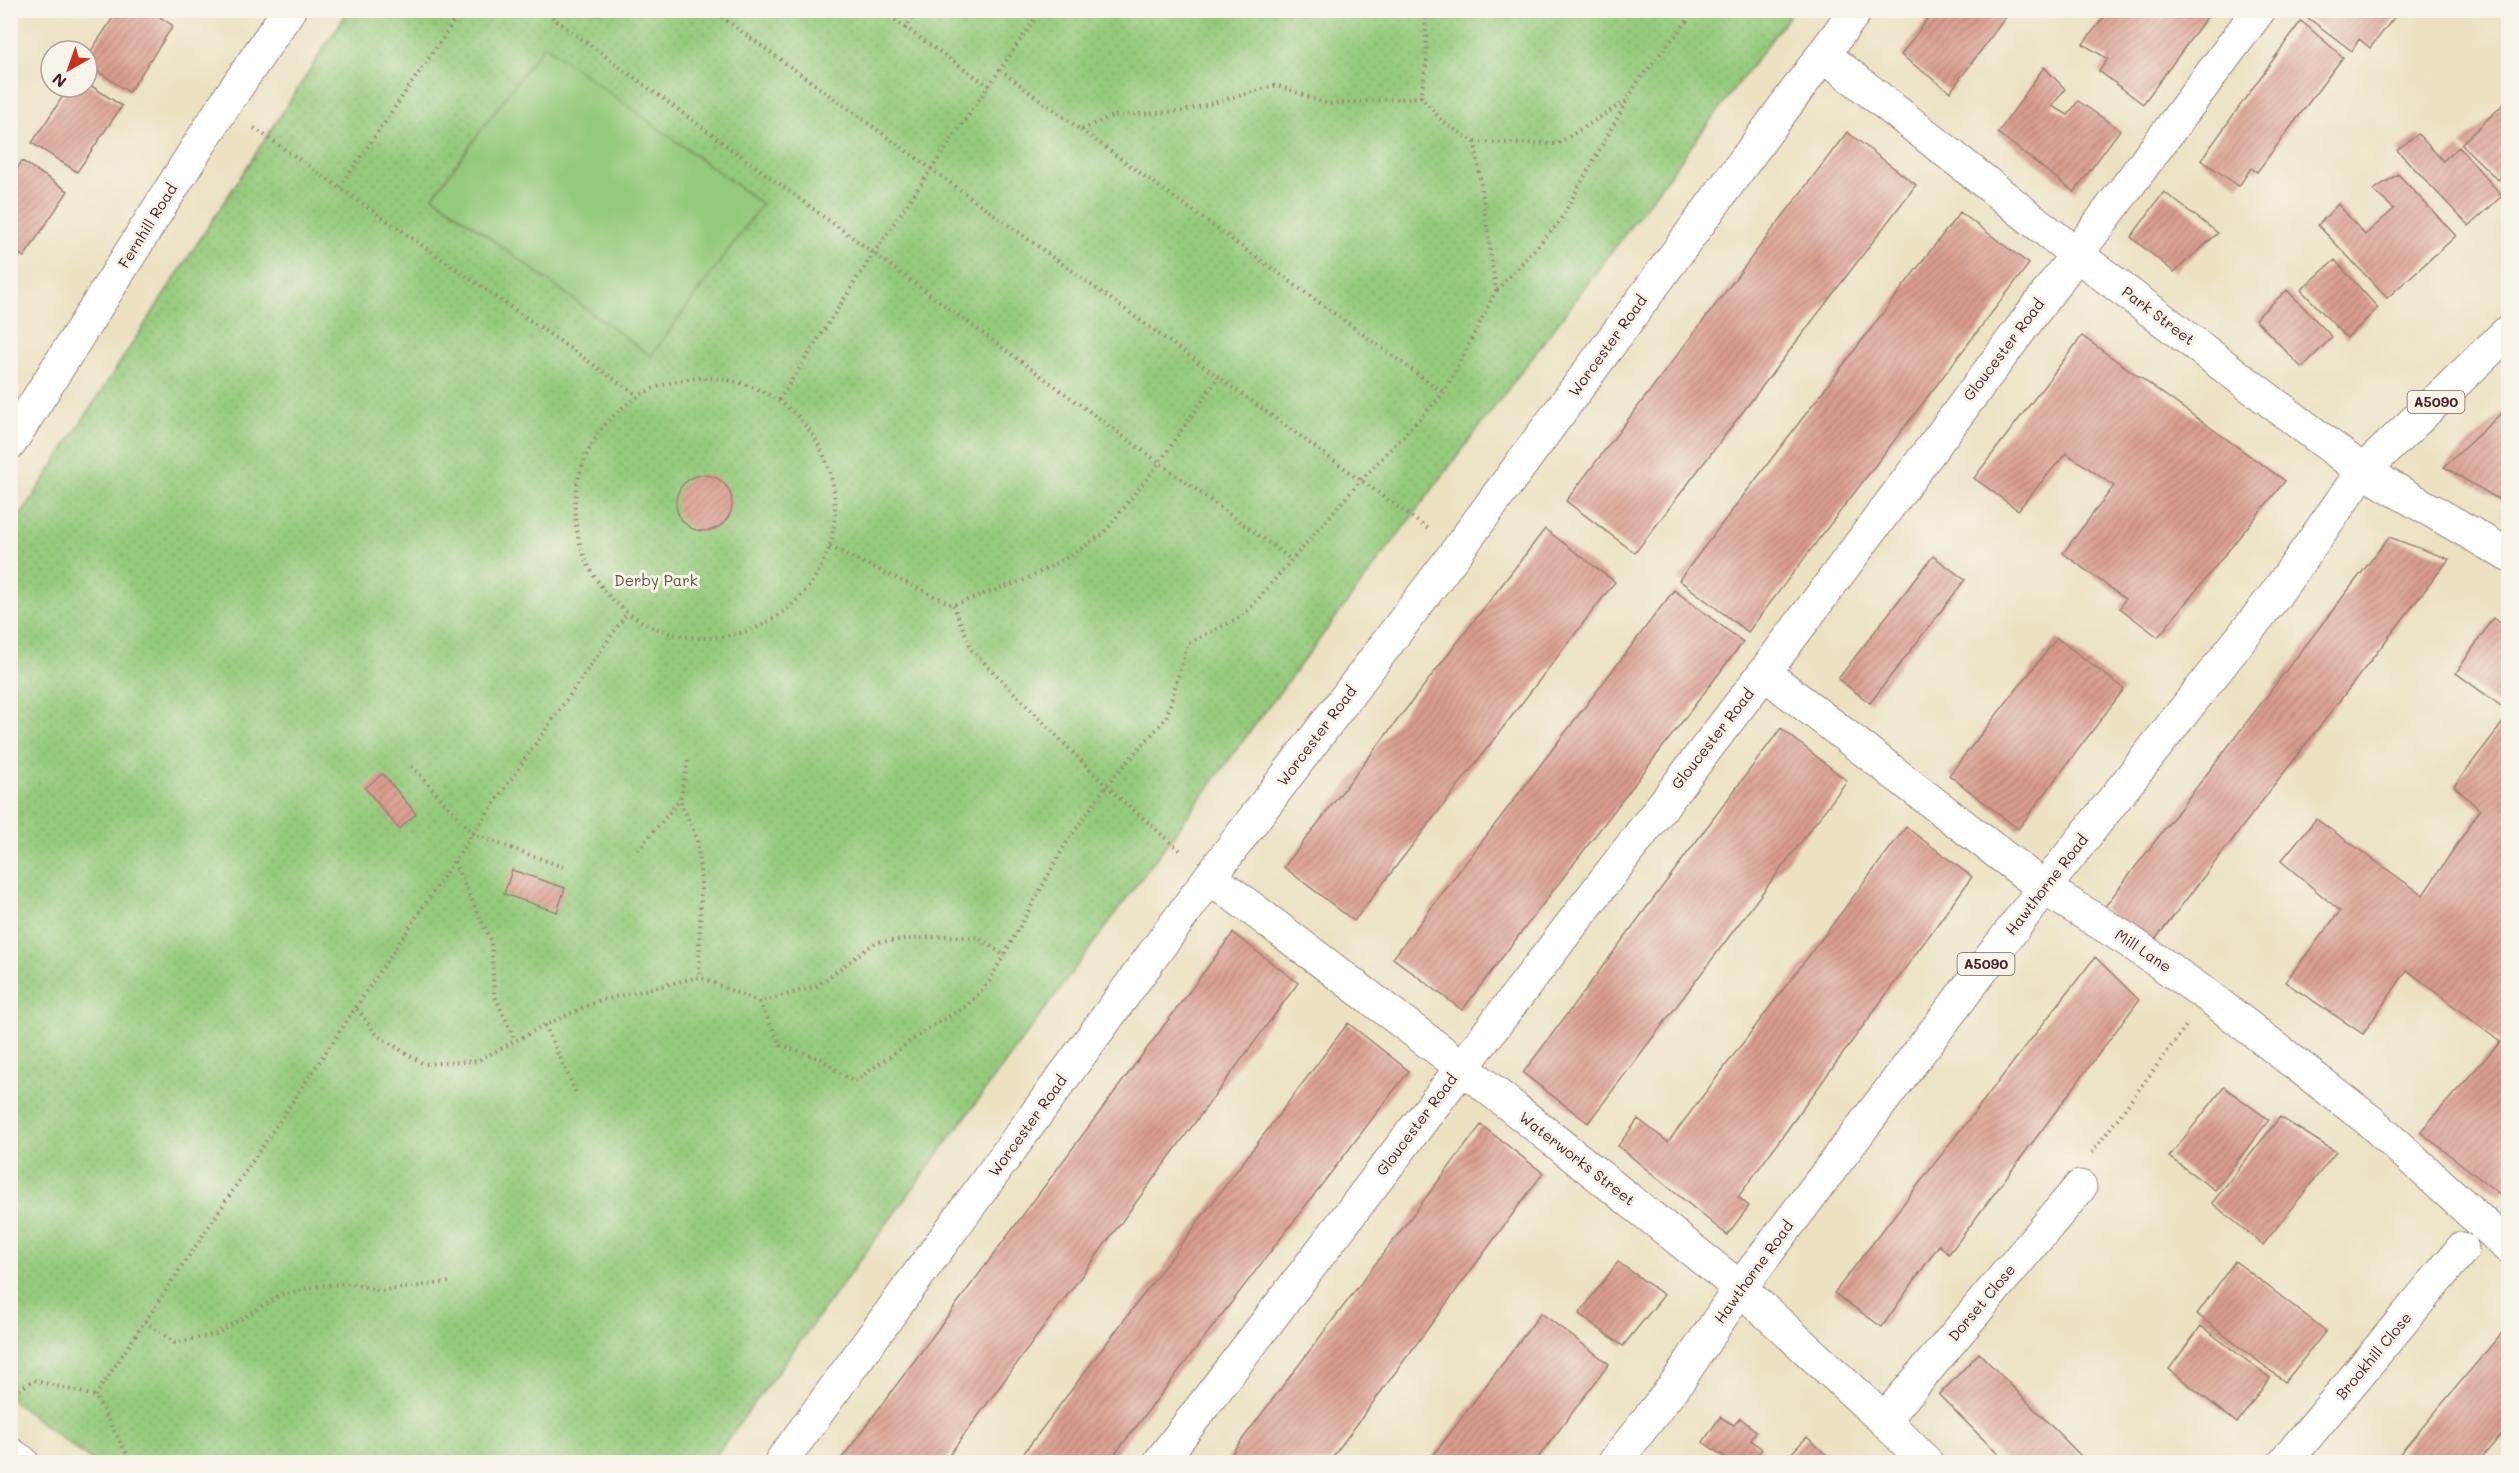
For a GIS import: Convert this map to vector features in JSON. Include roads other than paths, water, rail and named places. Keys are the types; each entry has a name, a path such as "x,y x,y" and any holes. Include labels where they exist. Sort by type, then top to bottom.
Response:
{"street":[{"name":"Fernhill Road","path":"10,444 223,107 289,10"},
{"name":"Worcester Road","path":"781,1462 1210,876 1457,551 1856,10"},
{"name":"Gloucester Road","path":"1160,1462 1764,673 2259,10"},
{"name":"Park Street","path":"1823,54 2076,254 2363,471 2508,555"},
{"name":"Hawthorne Road","path":"1615,1462 1678,1381 1740,1288 2044,888 2273,598 2363,471 2508,332"},
{"name":"Mill Lane","path":"1764,673 2044,888 2126,939 2208,996 2370,1121 2508,1246"},
{"name":"Waterworks Street","path":"1210,876 1462,1067 1740,1288 1884,1420 1926,1462"},
{"name":"Dorset Close","path":"1884,1420 2080,1187"},
{"name":"Brookhill Close","path":"2284,1462 2462,1249"},
{"path":"10,1454 22,1462"}],"park label":[{"name":"Derby Park","path":"656,581"}]}
